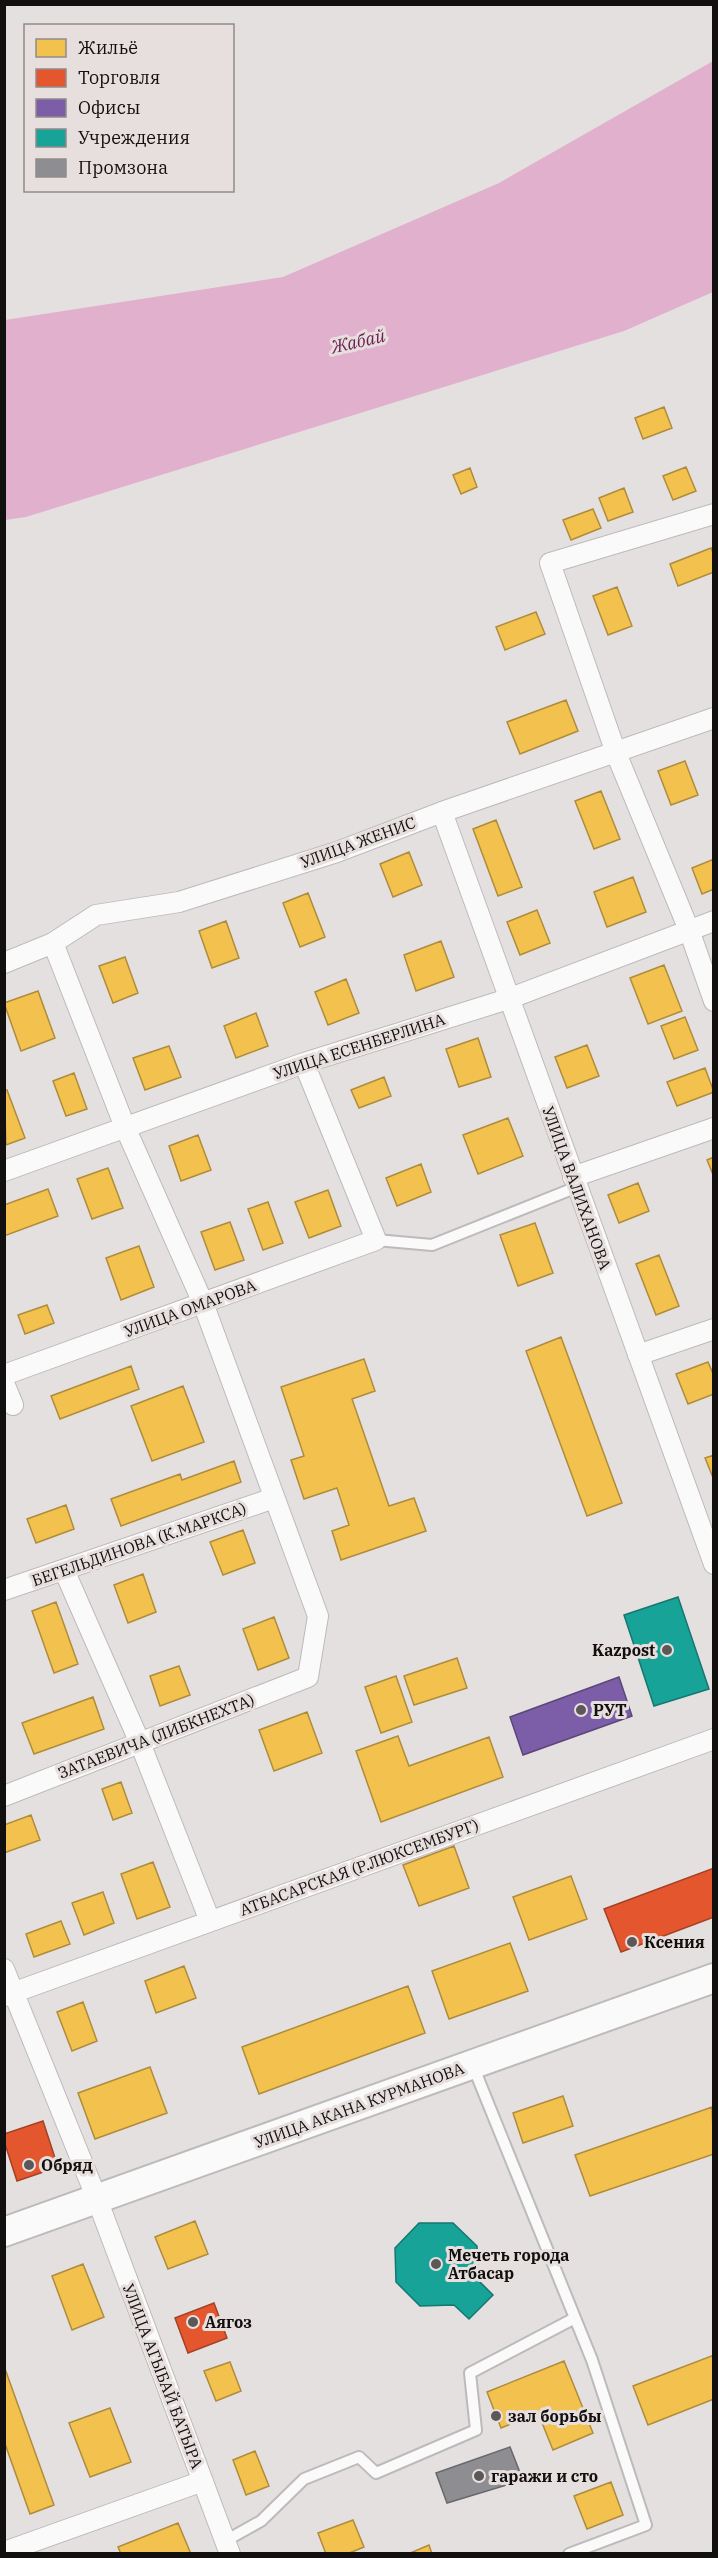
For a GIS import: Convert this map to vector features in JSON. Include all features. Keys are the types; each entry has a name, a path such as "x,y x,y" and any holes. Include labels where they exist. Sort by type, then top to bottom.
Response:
{"main road":[{"name":"УЛИЦА АКАНА КУРМАНОВА","path":"4,2232 714,1978"}],"street":[{"path":"714,514 550,563 616,753 689,930 714,1001"},
{"name":"УЛИЦА ЖЕНИС","path":"4,963 54,943 96,915 179,902 336,852 442,812 714,718"},
{"name":"УЛИЦА ВАЛИХАНОВА","path":"442,812 638,1355 709,1538 714,1564"},
{"name":"УЛИЦА ЕСЕНБЕРЛИНА","path":"4,1171 304,1063 508,999 714,921"},
{"path":"54,943 125,1127 203,1303 274,1498"},
{"path":"304,1063 376,1240"},
{"path":"575,1182 714,1128"},
{"name":"УЛИЦА ОМАРОВА","path":"4,1375 376,1240"},
{"path":"638,1355 714,1329"},
{"path":"4,1383 13,1405"},
{"name":"БЕГЕЛЬДИНОВА (К.МАРКСА)","path":"4,1590 274,1498"},
{"name":"ЗАТАЕВИЧА (ЛИБКНЕХТА)","path":"4,1796 308,1677 318,1616 274,1498"},
{"path":"64,1570 140,1743 210,1921"},
{"name":"АТБАСАРСКАЯ (Р.ЛЮКСЕМБУРГ)","path":"9,1994 714,1739"},
{"name":"УЛИЦА АГЫБАЙ БАТЫРА","path":"4,1969 9,1994 97,2199 228,2547"},
{"path":"5,2552 202,2481"}],"lane":[{"path":"376,1240 432,1245 575,1182"},
{"path":"473,2064 592,2360 646,2525 569,2553"},
{"path":"228,2547 261,2521 304,2479 359,2457 376,2473 476,2430 470,2373 575,2318"}],"water":[{"name":"Жабай","path":"713,61 713,292 624,331 26,517 5,520 5,320 283,277 499,183"}],"building: Жильё":[{"path":"664,407 672,428 643,439 635,418"},
{"path":"686,467 696,491 673,500 663,476"},
{"path":"470,468 477,487 461,494 453,475"},
{"path":"624,488 633,512 608,521 599,498"},
{"path":"593,509 601,528 571,540 563,520"},
{"path":"711,548 714,555 714,572 678,586 670,564"},
{"path":"617,587 632,626 608,635 593,596"},
{"path":"536,612 545,634 505,650 496,627"},
{"path":"566,700 578,731 520,754 507,722"},
{"path":"685,761 698,795 671,805 658,771"},
{"path":"601,791 620,839 594,849 575,801"},
{"path":"496,820 522,887 498,896 473,829"},
{"path":"409,852 422,885 393,897 380,864"},
{"path":"714,859 714,889 702,894 692,868"},
{"path":"633,877 646,912 607,927 594,892"},
{"path":"308,893 325,937 300,947 283,903"},
{"path":"537,910 550,943 520,955 507,922"},
{"path":"226,921 239,958 212,968 199,931"},
{"path":"441,941 454,977 416,991 404,955"},
{"path":"125,957 138,993 113,1003 99,966"},
{"path":"664,965 682,1011 648,1024 630,978"},
{"path":"346,979 359,1013 328,1025 315,992"},
{"path":"38,991 55,1038 21,1051 4,1003"},
{"path":"256,1013 268,1046 236,1058 224,1026"},
{"path":"685,1017 698,1050 674,1059 661,1026"},
{"path":"478,1038 491,1077 459,1087 446,1049"},
{"path":"587,1045 599,1076 567,1088 555,1057"},
{"path":"169,1046 181,1077 145,1090 133,1058"},
{"path":"705,1068 714,1092 677,1106 667,1082"},
{"path":"74,1073 87,1109 66,1116 53,1081"},
{"path":"384,1077 391,1096 359,1108 351,1090"},
{"path":"4,1090 7,1090 25,1138 6,1145"},
{"path":"508,1118 523,1156 478,1174 463,1135"},
{"path":"198,1135 211,1170 181,1181 169,1146"},
{"path":"714,1157 714,1177 707,1160"},
{"path":"421,1164 431,1192 397,1206 386,1178"},
{"path":"108,1168 123,1208 92,1219 77,1179"},
{"path":"638,1183 649,1211 619,1223 608,1195"},
{"path":"48,1189 58,1216 4,1236 4,1205"},
{"path":"328,1190 341,1226 309,1238 295,1202"},
{"path":"268,1202 283,1243 263,1250 248,1209"},
{"path":"230,1222 244,1260 215,1270 201,1232"},
{"path":"535,1223 553,1273 518,1286 500,1235"},
{"path":"139,1246 154,1287 121,1300 106,1258"},
{"path":"659,1255 679,1306 656,1315 636,1264"},
{"path":"47,1305 54,1323 25,1334 18,1315"},
{"path":"561,1337 622,1503 587,1516 526,1351"},
{"path":"364,1359 375,1391 352,1399 389,1506 414,1498 426,1531 341,1560 332,1531 349,1525 337,1488 304,1499 291,1460 304,1456 281,1387"},
{"path":"708,1362 714,1376 714,1394 688,1404 676,1374"},
{"path":"131,1366 139,1389 60,1419 51,1396"},
{"path":"183,1386 204,1442 152,1461 131,1406"},
{"path":"714,1455 714,1480 705,1458"},
{"path":"234,1461 241,1482 121,1526 111,1499 180,1474 182,1480"},
{"path":"66,1505 74,1529 36,1543 27,1519"},
{"path":"243,1530 255,1563 223,1575 210,1542"},
{"path":"143,1574 156,1612 128,1623 114,1585"},
{"path":"56,1602 78,1664 54,1673 32,1611"},
{"path":"274,1617 289,1658 258,1670 243,1629"},
{"path":"457,1658 467,1688 414,1705 404,1676"},
{"path":"179,1666 190,1695 160,1706 150,1676"},
{"path":"396,1676 412,1722 381,1733 365,1687"},
{"path":"93,1697 104,1729 34,1754 22,1723"},
{"path":"307,1712 322,1753 274,1771 259,1730"},
{"path":"398,1736 409,1766 489,1737 503,1777 381,1822 356,1751"},
{"path":"121,1782 132,1813 113,1820 102,1789"},
{"path":"31,1815 40,1840 4,1853 4,1825"},
{"path":"454,1846 469,1888 419,1906 403,1865"},
{"path":"153,1862 170,1907 137,1919 121,1874"},
{"path":"571,1876 587,1919 529,1940 513,1897"},
{"path":"103,1892 114,1923 84,1935 72,1903"},
{"path":"61,1921 70,1944 34,1957 26,1934"},
{"path":"510,1943 528,1991 449,2019 432,1971"},
{"path":"184,1966 196,1998 156,2013 145,1981"},
{"path":"408,1986 425,2033 259,2094 242,2047"},
{"path":"83,2002 97,2041 72,2051 57,2012"},
{"path":"150,2067 167,2113 95,2139 78,2093"},
{"path":"563,2096 573,2126 523,2143 513,2113"},
{"path":"712,2107 714,2154 590,2196 575,2155"},
{"path":"195,2221 208,2254 168,2269 155,2237"},
{"path":"83,2264 104,2317 72,2330 52,2276"},
{"path":"714,2355 714,2399 648,2425 633,2386"},
{"path":"564,2361 593,2433 553,2450 538,2413 501,2428 487,2392"},
{"path":"230,2362 241,2391 216,2401 204,2371"},
{"path":"4,2366 54,2505 30,2514 4,2441"},
{"path":"110,2408 131,2462 90,2477 69,2423"},
{"path":"255,2451 269,2486 246,2495 233,2460"},
{"path":"611,2482 623,2515 587,2529 574,2496"},
{"path":"353,2520 364,2547 347,2554 326,2554 318,2533"},
{"path":"178,2523 191,2554 121,2554 118,2547"},
{"path":"429,2545 432,2554 408,2554"}],"building: Торговля":[{"path":"714,1868 714,1917 621,1952 604,1909"},
{"path":"43,2121 58,2167 17,2181 4,2141 4,2134"},
{"path":"214,2303 227,2338 188,2353 175,2318"}],"building: Офисы":[{"path":"619,1677 632,1716 523,1755 510,1717"}],"building: Учреждения":[{"path":"678,1597 709,1689 654,1706 624,1615"},
{"name":"Мечеть города Атбасар","path":"419,2223 453,2223 477,2246 478,2280 493,2295 469,2319 454,2305 420,2306 396,2282 395,2248"}],"building: Промзона":[{"name":"гаражи и сто","path":"510,2447 523,2480 447,2503 436,2473"}],"place":[{"name":"Kazpost","path":"667,1650"},
{"name":"РУТ","path":"581,1710"},
{"name":"Ксения","path":"632,1942"},
{"name":"Обряд","path":"29,2165"},
{"name":"Мечеть города Атбасар","path":"436,2264"},
{"name":"Аягоз","path":"193,2322"},
{"name":"зал борьбы","path":"496,2416"},
{"name":"гаражи и сто","path":"479,2476"}]}
